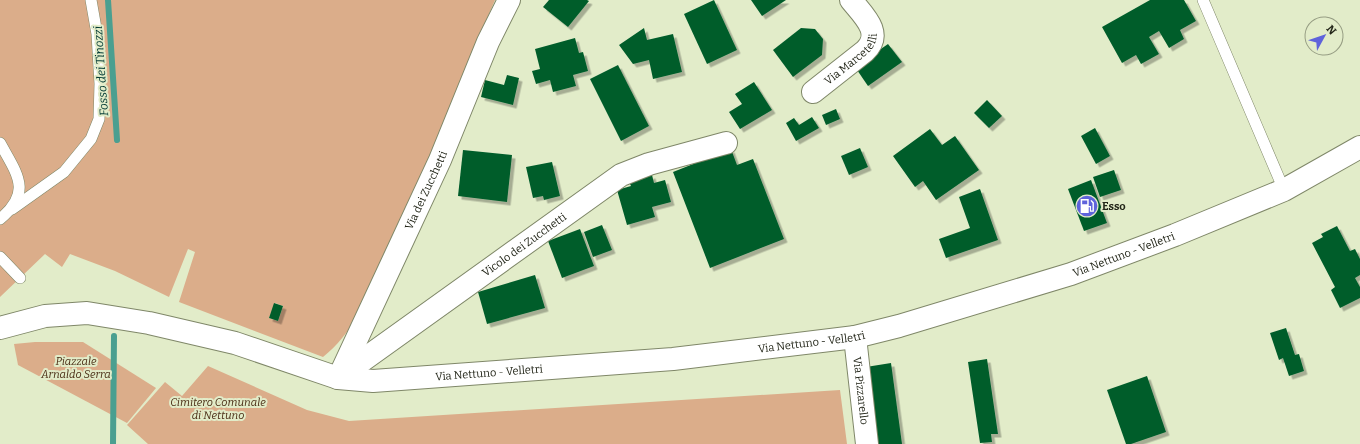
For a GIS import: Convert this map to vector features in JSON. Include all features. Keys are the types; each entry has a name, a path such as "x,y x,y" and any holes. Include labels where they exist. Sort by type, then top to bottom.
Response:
{"main road":[{"name":"Via dei Zucchetti","path":"338,378 440,160 488,42 509,0"},
{"name":"Via Marcetelli","path":"813,92 865,51 872,43 873,32 871,26 851,0"},
{"name":"Vicolo dei Zucchetti","path":"338,378 621,176 649,164 726,143"},
{"name":"Via Nettuno - Velletri","path":"2,327 46,316 86,313 149,323 235,343 338,378 373,381 673,359 855,337 899,326 1071,274 1175,235 1284,190 1360,147"},
{"name":"Via Pizzarello","path":"855,337 867,444"}],"lane":[{"path":"0,219 64,172 91,140 99,119 100,84 97,34 91,0"},
{"path":"1203,0 1284,190"},
{"path":"0,143 18,177 19,195 12,209"},
{"path":"0,257 20,278"}],"green space":[{"path":"0,0 495,0 379,278 353,323 339,342 323,357 179,302 195,252 188,249 169,297 115,271 70,254 62,267 45,254 0,297","holes":["275,303 283,306 278,321 269,318"]},
{"name":"Piazzale Arnaldo Serra","path":"35,342 83,342 156,388 127,423 18,365 14,344"},
{"name":"Cimitero Comunale di Nettuno","path":"208,366 307,410 349,421 840,390 847,444 148,444 127,425 165,382 182,396"}],"building":[{"path":"549,0 589,1 568,27 543,7"},
{"path":"714,0 737,50 707,64 684,14"},
{"path":"751,0 786,0 762,16"},
{"path":"1150,0 1184,0 1196,21 1180,30 1184,39 1169,48 1159,31 1149,37 1159,54 1141,64 1136,55 1122,63 1102,27"},
{"path":"644,28 647,40 673,34 682,72 653,79 649,60 633,64 619,45"},
{"path":"801,28 815,29 823,39 822,55 793,77 773,50"},
{"path":"575,38 579,53 583,52 588,71 573,75 576,86 553,92 550,80 536,84 532,71 540,69 535,49"},
{"path":"888,44 902,62 868,86 855,67"},
{"path":"618,65 649,126 621,141 590,79"},
{"path":"507,75 519,78 513,105 481,97 485,80 504,85"},
{"path":"754,82 772,110 740,129 729,112 742,104 735,94"},
{"path":"987,100 1002,116 989,128 974,113"},
{"path":"836,109 840,119 826,125 822,115"},
{"path":"812,117 819,128 796,141 786,123 794,118 799,125"},
{"path":"1095,128 1110,156 1096,164 1081,136"},
{"path":"930,129 942,145 955,136 979,170 936,200 923,181 915,187 893,156"},
{"path":"860,148 868,167 849,175 841,156"},
{"path":"731,149 737,165 753,159 784,239 710,268 673,172"},
{"path":"463,150 512,155 507,202 458,196"},
{"path":"552,162 560,196 544,200 543,196 533,198 526,167"},
{"path":"1114,170 1121,190 1100,197 1093,177"},
{"path":"652,175 654,183 665,180 671,202 652,207 655,217 627,225 617,190 631,186 629,182"},
{"name":"Esso","path":"1091,180 1107,223 1084,231 1068,189"},
{"path":"980,189 998,240 946,258 939,239 970,228 959,197"},
{"path":"602,225 612,250 593,257 584,232"},
{"path":"1337,226 1350,251 1355,249 1360,259 1360,275 1355,278 1360,287 1360,298 1340,308 1331,290 1335,287 1312,243 1323,237 1321,234"},
{"path":"580,229 594,266 562,278 548,241"},
{"path":"535,275 545,308 487,324 478,292"},
{"path":"274,303 283,306 278,321 269,318"},
{"path":"1286,328 1295,355 1299,354 1304,371 1289,376 1283,358 1279,360 1270,333"},
{"path":"987,359 998,434 991,434 992,442 980,443 968,362"},
{"path":"891,363 902,444 877,444 866,367"},
{"path":"1147,376 1166,432 1131,444 1126,444 1107,390"}],"waterway":[{"name":"Fosso dei Tinozzi","path":"108,0 117,140"},
{"name":"Fosso dei Tinozzi","path":"113,444 114,336"}],"place":[{"name":"Esso","path":"1087,206"}]}
